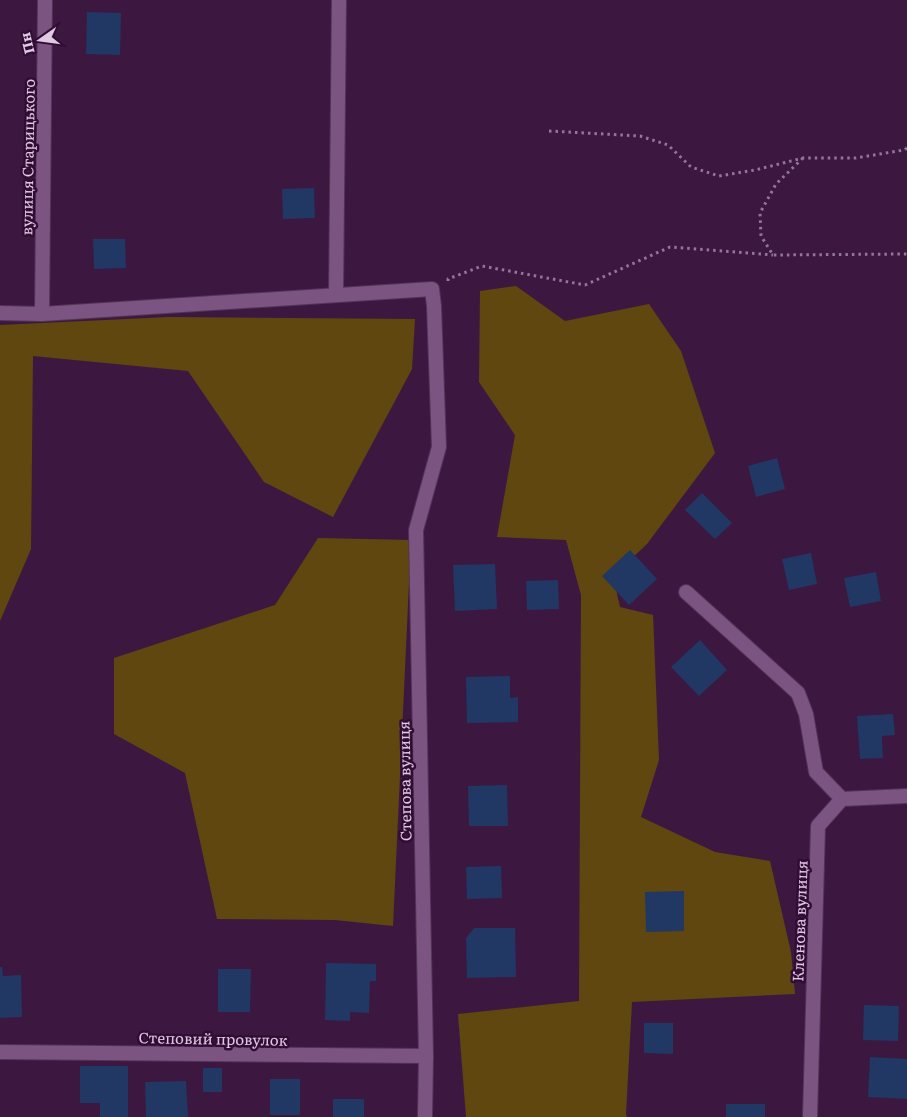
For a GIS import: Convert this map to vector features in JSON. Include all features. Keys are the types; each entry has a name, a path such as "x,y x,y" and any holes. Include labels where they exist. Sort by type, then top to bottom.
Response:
{"street":[{"name":"вулиця Старицького","path":"42,314 46,0"},
{"path":"336,294 339,0"},
{"path":"0,313 42,314 432,289"},
{"name":"Степова вулиця","path":"425,1117 426,1056 416,530 439,447 432,289"},
{"path":"686,592 798,693 806,714 816,772 842,799 907,796"},
{"name":"Кленова вулиця","path":"810,1117 818,826 842,799"},
{"name":"Степовий провулок","path":"0,1052 426,1056"}],"path":[{"path":"549,131 640,136 668,145 691,167 719,176 755,170 803,158 856,158 907,148"},
{"path":"773,256 762,236 760,213 776,184 803,158"},
{"path":"432,289 448,285 448,278 482,266 585,285 670,247 773,256 907,254"}],"shaded area":[{"path":"516,286 565,321 649,304 681,351 715,453 647,544 613,576 620,607 653,615 659,760 641,817 715,852 770,861 791,952 795,994 632,1002 627,1117 466,1117 458,1014 579,1001 581,595 566,540 497,537 515,435 479,382 480,291"},
{"path":"169,317 415,319 412,369 333,517 264,482 188,371 33,356 31,549 0,621 0,325"},
{"path":"318,538 411,540 393,926 335,920 217,919 185,773 114,734 114,658 275,605"}],"building":[{"path":"87,12 121,13 120,55 86,54"},
{"path":"314,188 315,218 283,219 282,189"},
{"path":"93,239 125,239 126,268 94,269"},
{"path":"777,458 785,489 756,497 748,466"},
{"path":"702,493 732,523 715,539 685,510"},
{"path":"630,550 657,579 629,605 602,576"},
{"path":"811,553 817,584 789,590 782,559"},
{"path":"495,564 497,609 455,611 453,565"},
{"path":"876,572 881,601 850,607 844,578"},
{"path":"558,580 559,609 527,610 526,581"},
{"path":"700,640 727,670 699,696 671,667"},
{"path":"510,676 510,698 518,697 518,722 467,723 466,677"},
{"path":"893,714 895,735 882,736 883,758 860,759 857,716"},
{"path":"507,785 508,826 469,826 468,786"},
{"path":"501,866 502,898 467,899 466,867"},
{"path":"684,891 684,931 646,932 645,892"},
{"path":"474,928 515,928 516,977 467,978 466,938"},
{"path":"326,963 376,964 376,981 370,981 369,1013 350,1012 350,1021 325,1020"},
{"path":"0,967 2,967 3,976 21,975 22,1017 0,1018"},
{"path":"218,969 251,969 250,1012 218,1012"},
{"path":"864,1005 899,1006 898,1041 863,1040"},
{"path":"644,1023 673,1023 673,1054 644,1053"},
{"path":"870,1057 907,1059 907,1099 868,1097"},
{"path":"80,1066 128,1066 128,1117 100,1117 100,1103 80,1103"},
{"path":"203,1068 222,1068 222,1092 203,1092"},
{"path":"270,1079 300,1079 300,1115 270,1115"},
{"path":"186,1081 188,1117 146,1117 145,1082"},
{"path":"333,1099 364,1099 364,1117 333,1117"},
{"path":"726,1104 765,1104 765,1117 726,1117"}]}
